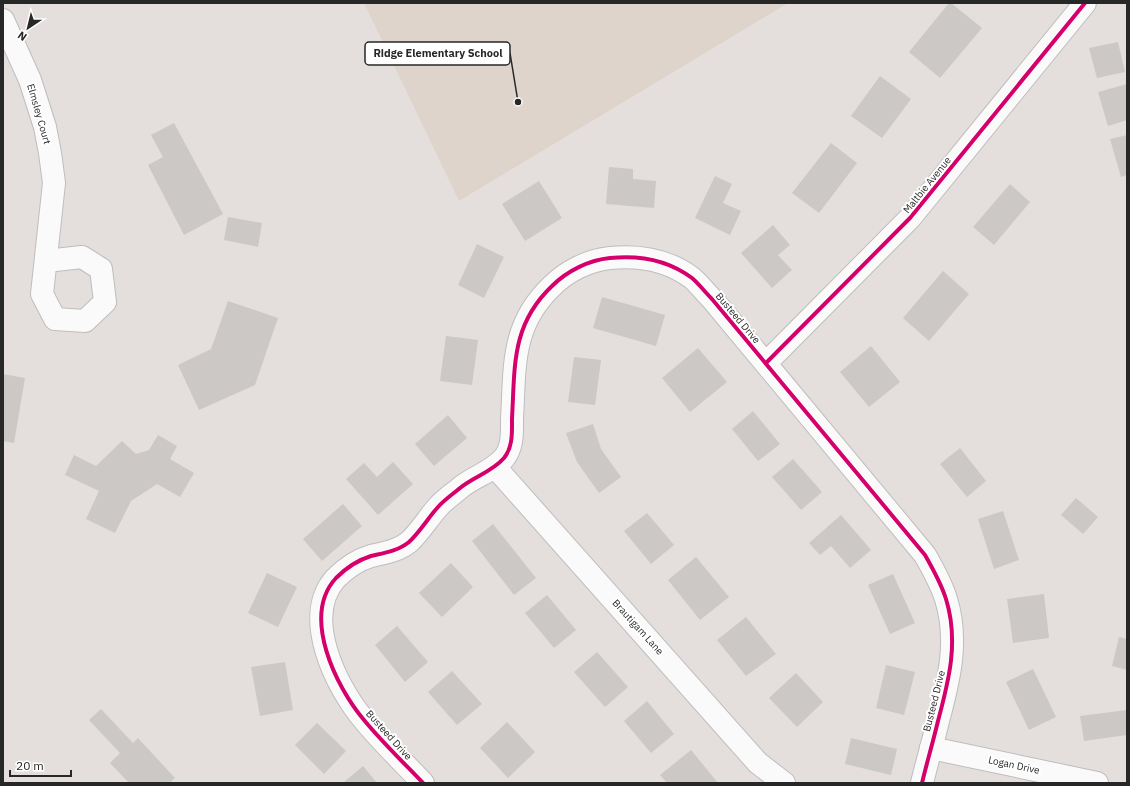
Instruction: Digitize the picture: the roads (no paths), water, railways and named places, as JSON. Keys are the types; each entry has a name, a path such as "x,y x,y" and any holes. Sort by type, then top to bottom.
{"street":[{"name":"Maltbie Avenue","path":"766,363 910,218 1085,3"},
{"name":"Elmsley Court","path":"3,20 30,80 45,127 50,152 54,183 46,261"},
{"name":"Busteed Drive","path":"423,783 363,719 344,690 332,667 322,632 321,613 325,596 335,579 352,564 369,557 392,552 408,542 421,529 438,507 462,486 495,466 505,456 511,444 516,360 519,337 527,316 540,297 558,279 579,266 603,258 628,256 652,260 674,268 692,279 712,298 925,555 937,576 946,599 952,629 952,656 947,686 922,783"},
{"name":"Brautigam Lane","path":"495,466 758,763 784,783"},
{"name":"Logan Drive","path":"931,748 1097,783"}],"place":[{"name":"Ridge Elementary School","path":"518,102"}]}
